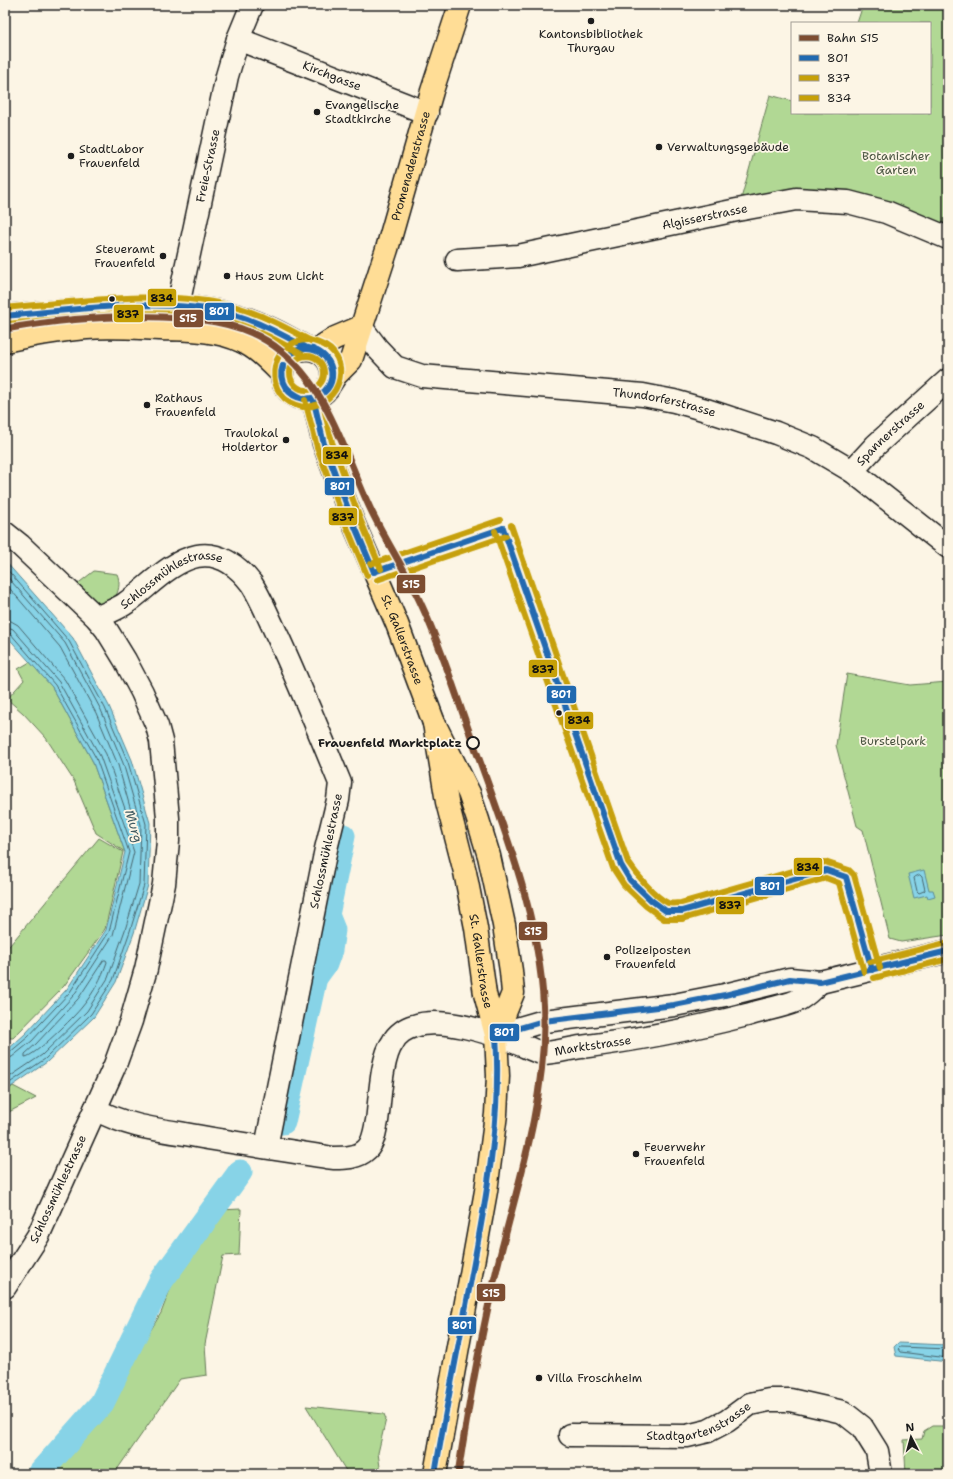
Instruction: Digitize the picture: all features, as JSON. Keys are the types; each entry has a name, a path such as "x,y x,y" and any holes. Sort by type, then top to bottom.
{"main road":[{"name":"Promenadenstrasse","path":"330,384 336,375 351,360 387,249 427,114 432,91 460,5"},
{"path":"5,316 92,308 179,306 212,309 244,318 276,331 312,349 324,354 329,361 332,370 330,384 320,395 305,399 296,397 290,393 282,381 281,374 283,364 288,357 296,350 312,349 361,327"},
{"path":"5,341 34,335 87,328 207,331 242,341 261,354 281,374"},
{"name":"St. Gallerstrasse","path":"313,398 324,444 353,522 397,624 434,723 469,793 489,856 504,925 513,992 496,1035"},
{"name":"St. Gallerstrasse","path":"434,723 448,802 465,872 476,928 485,994 496,1035 498,1076 496,1114 486,1191 435,1474"}],"street":[{"name":"Freie-Strasse","path":"173,329 227,76 238,39 252,5"},
{"name":"Kirchgasse","path":"238,39 427,114"},
{"name":"Algisserstrasse","path":"457,260 518,256 730,211 796,199 848,202 886,212 948,238"},
{"name":"Thundorferstrasse","path":"361,327 377,348 395,367 422,376 643,395 674,401 706,410 776,433 813,448 852,472 948,547"},
{"name":"Spannerstrasse","path":"852,472 876,444 948,380"},
{"name":"Schlossmühlestrasse","path":"5,533 20,545 97,618 125,660 142,692 157,726 161,741 166,791 168,841 164,884 146,969 132,1021 115,1065 38,1236 5,1287"},
{"name":"Schlossmühlestrasse","path":"97,618 125,604 164,573 183,561 196,556 221,558 237,568 251,584 294,672 340,783 338,800 326,849 266,1147"},
{"name":"Marktstrasse","path":"496,1035 544,1021 674,1005 725,995 790,979 820,982 948,952"},
{"name":"Marktstrasse","path":"496,1035 542,1053 606,1044 665,1034 721,1021 797,1000 820,982"},
{"path":"95,1109 112,1118 141,1127 213,1140 333,1158 346,1158 359,1155 368,1149 372,1141 386,1057 392,1042 398,1035 407,1028 416,1025 436,1023 463,1026 496,1035"},
{"name":"Stadtgartenstrasse","path":"570,1435 687,1436 708,1431 727,1421 750,1404 769,1400 790,1400 843,1412 862,1427 877,1451 881,1474"}],"green space":[{"name":"Botanischer Garten","path":"863,5 948,5 948,238 886,212 741,199 770,95 791,101 791,114 931,114 931,22 857,22"},
{"path":"94,571 117,574 119,579 116,595 109,602 104,604 95,602 86,596 76,585"},
{"path":"30,662 52,687 92,760 125,852 96,833 74,781 46,738 23,713 7,699 24,680 18,669"},
{"name":"Burstelpark","path":"847,674 910,685 948,682 948,935 901,942 890,939 863,830 857,826 836,745"},
{"path":"99,838 123,852 105,929 64,986 13,1038 5,1038 5,951"},
{"path":"13,1086 36,1098 5,1114 5,1093"},
{"path":"241,1209 239,1255 223,1256 205,1344 207,1375 180,1379 114,1474 51,1474 108,1401 161,1313 181,1261 220,1210"},
{"path":"306,1406 384,1414 386,1419 378,1453 381,1474 348,1474"},
{"path":"932,1426 948,1426 948,1474 906,1474 904,1440 922,1439 924,1431"}],"water":[{"name":"Murg","path":"5,561 73,638 109,706 132,760 150,823 148,885 134,933 116,982 94,1017 47,1062 5,1091 5,1052 25,1034 67,989 106,930 125,852 92,760 52,687 5,634"},
{"path":"924,870 929,890 933,890 935,896 928,898 927,895 914,898 908,874"},
{"path":"898,1343 948,1345 948,1362 896,1356 894,1347"}],"waterway":[{"path":"317,975 325,964 330,950 333,930 327,915 343,836"},
{"path":"283,1122 315,977 317,955"},
{"path":"39,1474 102,1403 161,1281 240,1172"}],"rail line":[{"name":"S15","path":"5,329 44,323 101,318 174,317 229,325 255,334 267,341 287,356 304,374 318,394 341,439 370,508 416,593 437,640 498,812 521,882 538,952 544,1024 543,1054 535,1112 487,1310 471,1392 458,1474"}],"transit line":[{"name":"834","path":"5,308 121,298 181,298 209,301 236,307 256,314 311,341"},
{"name":"801","path":"5,316 119,306 177,306 232,314 261,325 307,348"},
{"name":"837","path":"6,324 119,314 177,314 205,317 231,322 250,328 303,355"},
{"name":"837","path":"303,407 289,402 280,394 275,383 274,371 277,359 284,349 294,343 308,340 319,343 330,349 337,358 340,368 340,379 336,389 329,398 319,404 306,407"},
{"name":"801","path":"292,353 297,350 307,348 313,349 322,354 332,369 332,378 329,386 324,392 316,397 306,399"},
{"name":"801","path":"292,353 305,349 317,351 325,357 330,366 331,377 328,386 320,394 306,399"},
{"name":"834","path":"307,356 313,357 319,361 323,367 324,373 323,379 319,385 313,389 307,390 301,389 295,385 291,379 290,373 291,367 295,361 301,357 307,356"},
{"name":"801","path":"283,365 282,372 286,386 293,393 304,399"},
{"name":"801","path":"283,365 282,377 285,387 293,395 304,399"},
{"name":"834","path":"321,396 332,442 360,519 381,569"},
{"name":"801","path":"313,398 324,444 353,522 374,572"},
{"name":"837","path":"305,400 317,447 346,525 367,575"},
{"name":"834","path":"371,564 500,520"},
{"name":"834","path":"511,525 628,862 641,879 657,896 663,900 668,903 681,903 825,862 849,870 854,875 880,968"},
{"name":"801","path":"503,528 621,865 630,880 651,900 666,911 682,911 826,870 846,877 872,970"},
{"name":"801","path":"374,572 503,528"},
{"name":"837","path":"495,531 613,868 624,885 646,906 664,919 682,919 826,878 839,883 864,972"},
{"name":"837","path":"377,580 506,536"},
{"name":"834","path":"870,962 946,943"},
{"name":"801","path":"435,1474 480,1230 493,1146 497,1091 496,1035 544,1021 674,1005 725,995 790,979 820,982 948,951"},
{"name":"837","path":"874,978 948,959"}],"place":[{"name":"Kantonsbibliothek Thurgau","path":"591,21"},
{"name":"Evangelische Stadtkirche","path":"317,112"},
{"name":"Verwaltungsgebäude","path":"659,147"},
{"name":"StadtLabor Frauenfeld","path":"71,156"},
{"name":"Steueramt Frauenfeld","path":"163,256"},
{"name":"Haus zum Licht","path":"227,276"},
{"name":"Rathaus Frauenfeld","path":"147,405"},
{"name":"Traulokal Holdertor","path":"286,440"},
{"name":"Frauenfeld Marktplatz","path":"473,743"},
{"name":"Polizeiposten Frauenfeld","path":"607,957"},
{"name":"Feuerwehr Frauenfeld","path":"636,1154"},
{"name":"Villa Froschheim","path":"539,1378"}]}
